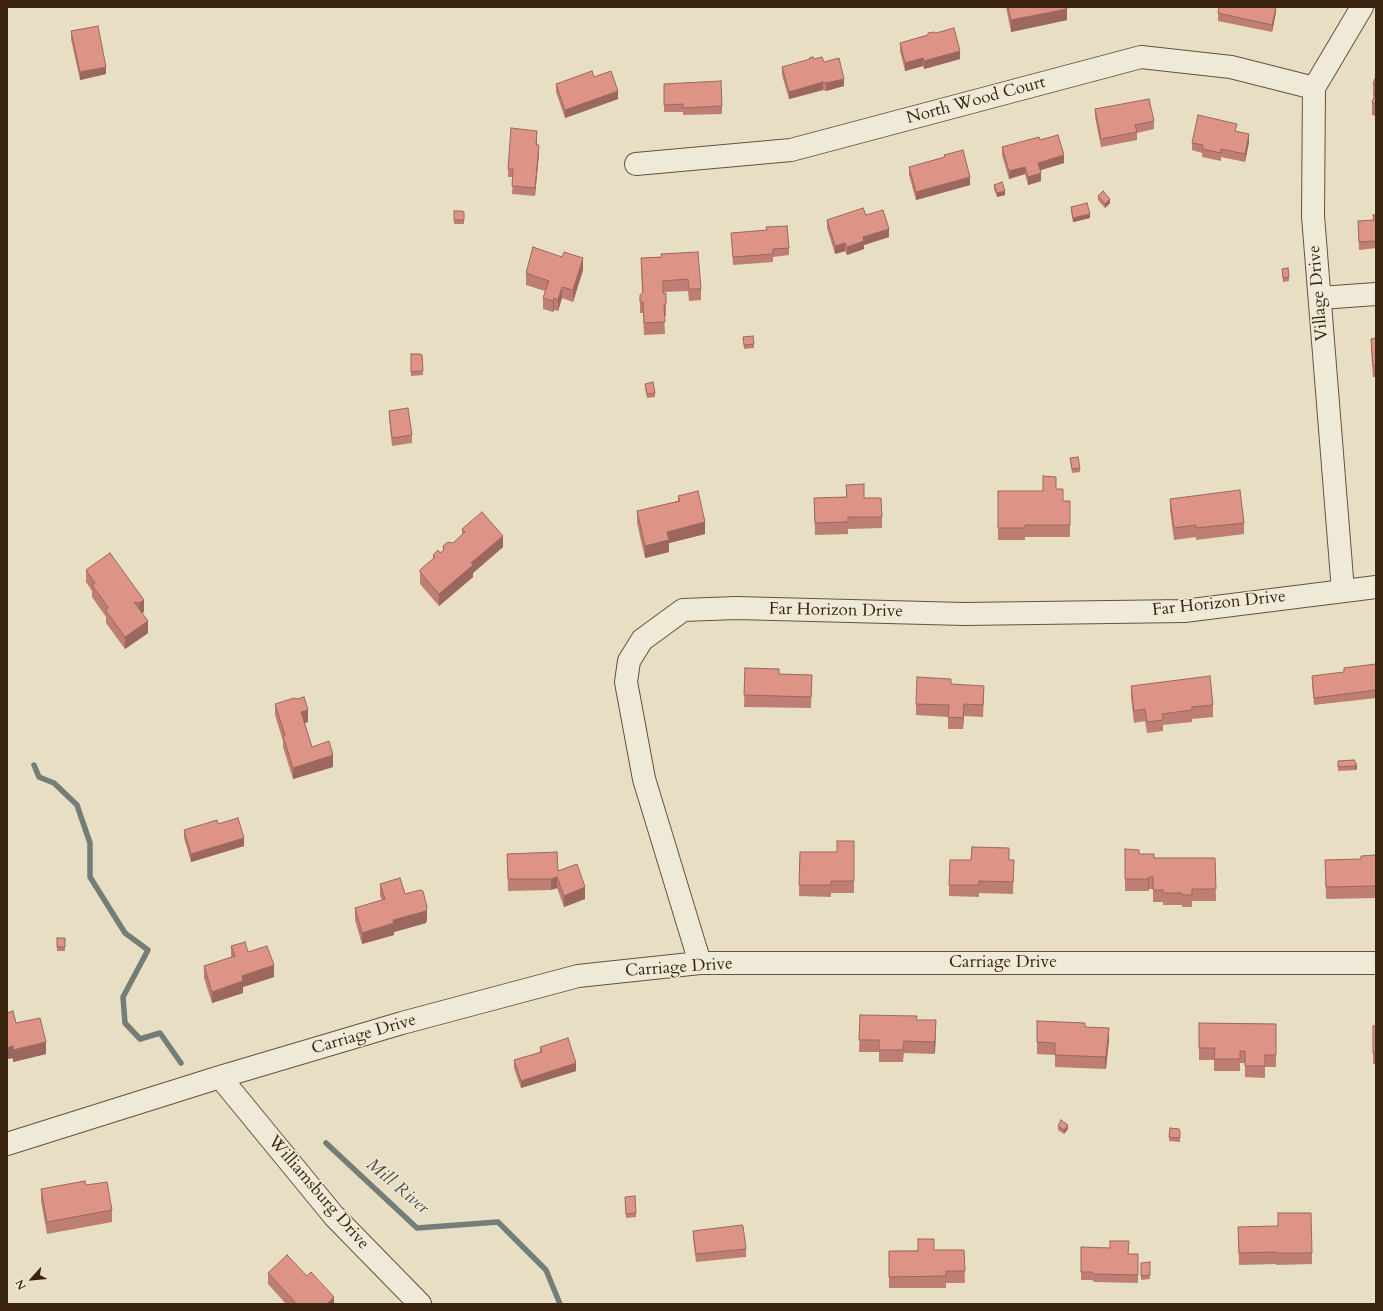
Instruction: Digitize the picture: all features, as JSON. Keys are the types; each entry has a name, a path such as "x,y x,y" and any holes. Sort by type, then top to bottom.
{"street":[{"path":"1314,88 1362,7"},
{"name":"North Wood Court","path":"636,164 791,150 1141,57 1231,67 1314,88"},
{"name":"Village Drive","path":"1314,88 1313,216 1343,591"},
{"path":"1320,298 1376,294"},
{"name":"Far Horizon Drive","path":"700,963 644,779 626,682 629,661 642,640 683,610 736,608 964,614 1184,611 1376,587"},
{"name":"Carriage Drive","path":"7,1144 220,1077 402,1023 578,976 700,963 1376,963"},
{"name":"Williamsburg Drive","path":"220,1077 334,1216 420,1304"}],"building":[{"path":"1008,7 1067,7 1067,9 1011,20"},
{"path":"1219,7 1276,7 1272,25 1218,13"},
{"path":"98,26 106,67 80,72 71,31"},
{"path":"954,28 960,51 924,61 923,58 905,63 900,43 928,35 928,33 936,33"},
{"path":"813,57 814,59 822,57 824,62 839,58 844,79 826,83 823,82 789,92 782,67"},
{"path":"592,71 594,77 611,71 618,91 565,110 556,84"},
{"path":"1376,76 1376,85 1373,84"},
{"path":"721,81 722,106 683,108 683,104 664,105 664,84"},
{"path":"1376,91 1376,104 1372,103"},
{"path":"1149,99 1154,121 1135,125 1137,132 1101,139 1095,109"},
{"path":"1198,115 1237,124 1235,131 1249,134 1245,154 1221,149 1221,153 1202,149 1203,145 1192,143"},
{"path":"511,128 537,131 536,145 539,145 535,188 512,186 513,169 508,169"},
{"path":"1058,135 1064,155 1038,163 1041,173 1028,177 1025,167 1009,171 1002,147 1039,137 1040,140"},
{"path":"963,150 970,177 916,192 909,167 945,157 944,155"},
{"path":"1002,182 1005,191 997,193 994,185"},
{"path":"1103,191 1110,199 1105,204 1098,196"},
{"path":"1087,203 1090,214 1073,218 1071,207"},
{"path":"863,208 866,215 883,210 889,229 863,237 864,241 847,247 845,243 835,246 827,220"},
{"path":"454,211 464,212 464,220 454,220"},
{"path":"1373,215 1376,215 1376,241 1359,242 1358,221 1374,220"},
{"path":"787,226 789,248 773,249 773,254 733,257 731,233 767,230 766,227"},
{"path":"533,247 562,257 564,252 583,258 573,290 562,287 558,300 554,298 553,301 543,298 549,281 526,273"},
{"path":"698,252 701,289 689,289 688,279 663,281 663,293 666,293 666,304 664,304 665,322 644,323 643,302 640,302 640,295 643,292 641,258 662,257 661,254"},
{"path":"1288,268 1289,277 1283,278 1282,269"},
{"path":"753,336 754,344 744,345 743,337"},
{"path":"1376,338 1376,365 1373,366 1371,339"},
{"path":"411,354 422,355 423,371 411,372"},
{"path":"653,382 655,393 647,394 645,384"},
{"path":"408,408 412,435 392,438 389,411"},
{"path":"1078,457 1080,468 1072,469 1070,458"},
{"path":"1043,476 1056,477 1056,489 1063,489 1063,501 1070,501 1070,525 1025,525 1025,528 998,528 998,491 1043,491"},
{"path":"864,484 864,498 881,498 882,517 848,517 848,522 815,523 814,498 847,497 846,485"},
{"path":"1240,490 1244,523 1196,528 1196,525 1174,528 1170,499"},
{"path":"698,491 705,522 667,532 669,540 645,546 637,511 680,501 678,496"},
{"path":"482,512 503,536 471,563 473,565 439,594 420,572 420,570 435,557 433,555 438,550 440,553 444,550 443,546 448,542 453,543 465,532 462,529"},
{"path":"110,553 144,600 139,603 134,602 148,621 125,637 106,611 108,607 92,585 95,583 86,570"},
{"path":"1376,664 1376,690 1314,698 1312,676 1344,672 1344,668"},
{"path":"745,668 779,669 779,674 812,675 811,697 744,695"},
{"path":"1210,676 1213,705 1192,707 1192,710 1162,714 1163,720 1147,722 1145,709 1134,711 1131,686"},
{"path":"917,677 951,679 951,684 984,686 983,705 964,704 963,718 948,717 949,705 916,704"},
{"path":"304,697 308,710 301,712 312,747 329,741 333,755 293,768 283,736 285,735 275,704 294,698 297,699"},
{"path":"1354,760 1357,765 1355,766 1338,767 1338,761"},
{"path":"238,818 244,838 191,854 184,830 217,820 218,824"},
{"path":"837,841 854,841 854,881 831,881 831,885 799,885 800,852 837,852"},
{"path":"972,847 1009,848 1009,860 1014,860 1013,882 979,881 979,885 949,885 950,860 971,860"},
{"path":"1125,849 1139,850 1139,854 1154,854 1154,858 1215,858 1216,889 1192,889 1192,895 1182,895 1182,893 1163,893 1163,890 1153,890 1153,877 1149,877 1148,879 1125,879"},
{"path":"557,852 558,871 577,864 585,887 564,896 557,877 551,879 508,879 507,854"},
{"path":"1376,855 1376,886 1326,887 1325,860 1361,859 1361,856"},
{"path":"400,878 405,894 420,890 423,891 427,907 426,911 393,920 394,923 362,933 355,908 385,899 380,884"},
{"path":"57,938 65,938 65,947 57,947"},
{"path":"245,942 248,952 267,946 274,965 242,976 243,981 212,992 204,966 235,956 231,946"},
{"path":"13,1011 16,1023 40,1018 46,1042 13,1050 13,1046 7,1048 7,1013"},
{"path":"860,1015 917,1016 916,1020 936,1020 935,1040 934,1042 904,1041 903,1050 879,1050 879,1040 859,1040"},
{"path":"1037,1021 1085,1023 1085,1027 1109,1028 1106,1056 1055,1055 1055,1043 1037,1042"},
{"path":"1199,1023 1276,1024 1276,1055 1265,1055 1265,1066 1245,1066 1245,1051 1240,1051 1240,1059 1214,1059 1215,1048 1199,1048"},
{"path":"1373,1026 1376,1026 1376,1052 1373,1053"},
{"path":"568,1038 576,1063 521,1081 514,1060 542,1052 540,1047"},
{"path":"1061,1120 1068,1125 1064,1130 1058,1126"},
{"path":"1170,1128 1179,1129 1180,1138 1169,1137"},
{"path":"85,1181 86,1185 107,1182 112,1210 47,1222 41,1189"},
{"path":"635,1196 636,1213 626,1214 625,1197"},
{"path":"1278,1213 1311,1213 1312,1253 1239,1253 1238,1227 1278,1226"},
{"path":"742,1225 746,1249 696,1254 693,1231"},
{"path":"918,1239 934,1239 934,1250 964,1250 965,1271 946,1271 946,1276 889,1277 889,1251 918,1251"},
{"path":"1110,1241 1129,1241 1128,1254 1138,1254 1138,1275 1094,1274 1092,1272 1081,1272 1081,1247 1110,1248"},
{"path":"287,1255 307,1276 311,1272 334,1297 327,1304 293,1304 295,1302 268,1273"},
{"path":"1150,1262 1150,1275 1141,1276 1141,1263"}],"waterway":[{"name":"Mill River","path":"34,765 39,777 54,783 77,805 90,843 90,877 125,933 148,950 123,997 125,1023 140,1039 160,1033 181,1063"},
{"name":"Mill River","path":"326,1143 417,1228 498,1222 546,1270 560,1304"}]}
